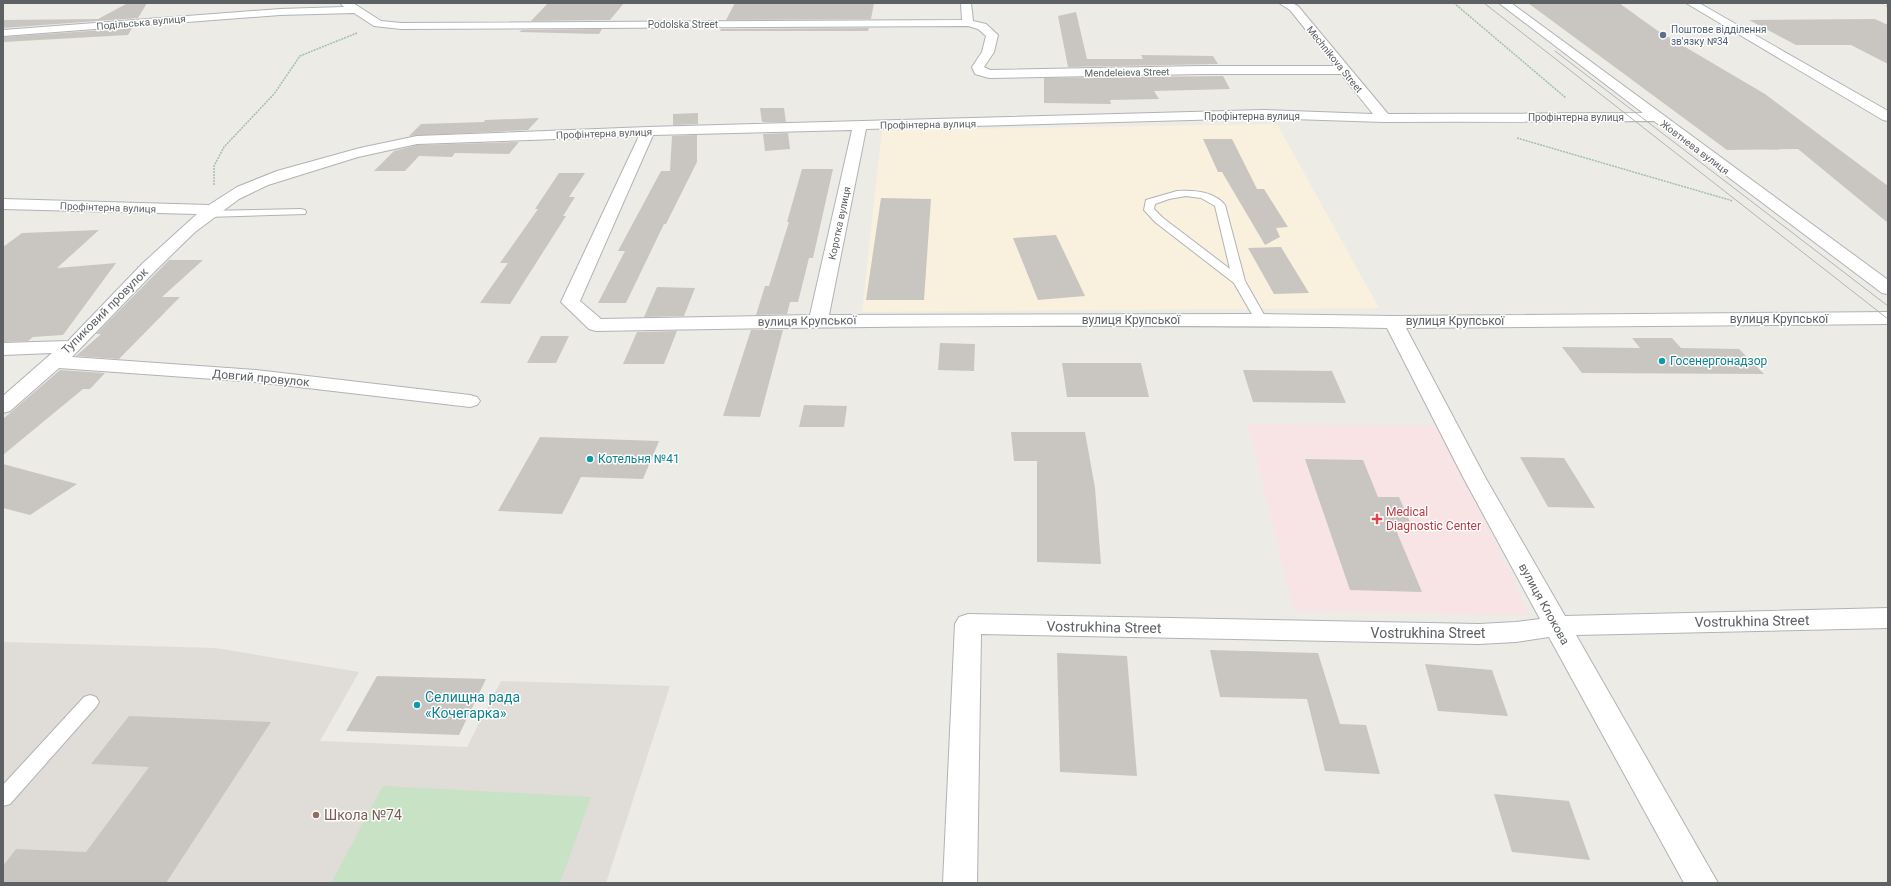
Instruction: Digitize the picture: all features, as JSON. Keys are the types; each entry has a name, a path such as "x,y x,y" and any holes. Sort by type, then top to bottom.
{"street":[{"path":"280,12 303,3"},
{"path":"345,3 378,24"},
{"path":"966,3 968,23"},
{"name":"Mechnikova Street","path":"1284,3 1294,8 1384,118"},
{"name":"Жовтнева вулиця","path":"1504,3 1655,117 1888,289"},
{"path":"1692,3 1888,117"},
{"path":"280,12 355,10"},
{"name":"Подільська вулиця","path":"3,33 280,12"},
{"name":"Podolska Street","path":"378,24 424,26 968,23"},
{"name":"Mendeleieva Street","path":"968,23 982,26 992,35 990,48 983,61 978,66 979,71 989,74 1209,70 1344,70"},
{"name":"Профінтерна вулиця","path":"3,204 210,212 252,185 274,177 370,148 417,140 648,131 1264,114 1384,118 1655,117"},
{"name":"Коротка вулиця","path":"818,321 860,125"},
{"name":"вулиця Крупської","path":"648,131 570,302 596,325 818,321 1261,320 1394,322 1888,318"},
{"name":"Тупиковий провулок","path":"3,407 72,347 157,259 210,212"},
{"name":"вулиця Клокова","path":"1394,322 1474,477 1701,883"},
{"path":"3,349 72,347"},
{"name":"Довгий провулок","path":"53,362 256,376 470,401"},
{"name":"Vostrukhina Street","path":"960,883 968,624 1443,634 1516,632 1556,626 1888,618"}],"lane":[{"path":"1239,281 1159,220 1149,210 1150,202 1164,196 1182,193 1200,194 1214,199 1220,205 1239,281 1261,320"},
{"path":"210,212 301,212"},
{"path":"3,798 90,702"}],"path":[{"path":"1454,3 1587,117"},
{"path":"210,212 215,163 225,146 274,95 284,81 293,63 300,56 378,24"},
{"path":"1511,136 1734,201"}],"shaded area":[{"path":"1277,124 1379,308 862,312 882,130"},
{"name":"Medical Diagnostic Center","path":"1248,424 1439,426 1530,615 1294,611"},
{"name":"Школа №74","path":"3,642 216,648 359,672 320,741 467,747 501,681 670,686 606,883 3,883"}],"green space":[{"path":"383,786 591,797 560,883 331,883"}],"building":[{"path":"128,3 147,3 138,18 3,28 3,20 98,19"},
{"path":"548,3 624,3 610,20 531,21"},
{"path":"735,3 874,3 871,19 726,20"},
{"path":"1528,3 1619,3 1658,31 1765,94 1888,186 1888,223 1798,149 1727,150"},
{"path":"1076,12 1087,59 1143,59 1141,55 1213,56 1218,64 1068,67 1058,16"},
{"path":"1875,19 1888,25 1888,64 1851,45 1796,45 1749,20"},
{"path":"132,28 128,35 3,42 3,37"},
{"path":"869,28 868,31 720,31 721,29"},
{"path":"602,29 599,34 519,32 522,30"},
{"path":"1223,76 1230,89 1154,91 1159,99 1110,100 1111,104 1044,103 1044,78"},
{"path":"760,108 784,108 786,122 762,122"},
{"path":"698,113 698,124 673,125 673,114"},
{"path":"539,118 528,130 409,136 421,124 484,122 485,120"},
{"path":"788,133 790,149 765,151 763,134"},
{"path":"697,135 697,162 666,224 664,224 626,303 598,303 625,251 618,251 661,171 670,171 672,136"},
{"path":"1203,139 1232,139 1257,189 1264,189 1288,227 1276,228 1280,237 1265,245 1222,172 1218,172"},
{"path":"519,142 509,154 455,153 452,157 419,156 405,171 374,171 394,151 417,145"},
{"path":"802,169 833,169 813,258 809,258 798,302 790,302 787,314 756,315 765,286 769,286 789,222 787,222"},
{"path":"559,173 585,173 569,197 575,197 563,216 566,216 510,304 480,303 508,263 500,263 538,209 535,209"},
{"path":"881,198 931,199 924,300 866,300"},
{"path":"99,230 57,268 116,263 63,335 33,337 28,341 3,342 3,247 22,233"},
{"path":"1056,235 1085,296 1038,300 1013,238"},
{"path":"1281,247 1309,293 1274,294 1248,248"},
{"path":"169,260 203,260 162,297 180,297 119,359 76,356 101,334 96,334"},
{"path":"657,287 695,288 684,316 644,317"},
{"path":"751,330 783,330 760,417 723,416"},
{"path":"677,331 664,364 623,364 637,332"},
{"path":"541,336 569,336 556,363 527,363"},
{"name":"Госенергонадзор","path":"1632,338 1672,338 1681,348 1739,349 1764,374 1582,373 1562,347 1640,348"},
{"path":"940,343 975,344 974,371 938,370"},
{"path":"1062,363 1141,363 1149,397 1067,397"},
{"path":"60,370 105,373 90,389 83,389 3,455 3,419"},
{"path":"1243,370 1332,371 1346,403 1253,402"},
{"path":"804,405 847,406 844,427 799,427"},
{"path":"1011,432 1085,432 1095,488 1101,564 1037,562 1037,461 1014,461"},
{"name":"Котельня №41","path":"540,437 659,441 643,479 581,477 562,514 498,511"},
{"path":"1520,457 1564,458 1595,508 1548,507"},
{"path":"1305,459 1363,460 1378,497 1399,497 1414,531 1396,530 1422,592 1350,590"},
{"path":"3,464 77,484 30,515 3,508"},
{"path":"1210,650 1318,653 1340,724 1366,725 1380,774 1325,771 1307,699 1220,697"},
{"path":"1057,653 1127,656 1137,776 1060,772"},
{"path":"1425,664 1492,670 1508,716 1438,711"},
{"name":"Селищна рада «Кочегарка»","path":"377,676 486,679 459,735 346,731"},
{"path":"129,716 271,722 166,883 3,883 3,866 16,849 86,852 149,767 91,764"},
{"path":"1494,794 1569,801 1590,860 1512,852"}],"tram line":[{"path":"1484,3 1888,319"},
{"path":"1555,51 1888,306"}],"railway":[{"path":"1882,3 1888,6"}],"place":[{"name":"Поштове відділення зв'язку №34","path":"1663,35"},
{"name":"Госенергонадзор","path":"1662,361"},
{"name":"Котельня №41","path":"590,459"},
{"name":"Medical Diagnostic Center","path":"1377,519"},
{"name":"Селищна рада «Кочегарка»","path":"417,705"},
{"name":"Школа №74","path":"316,815"}]}
